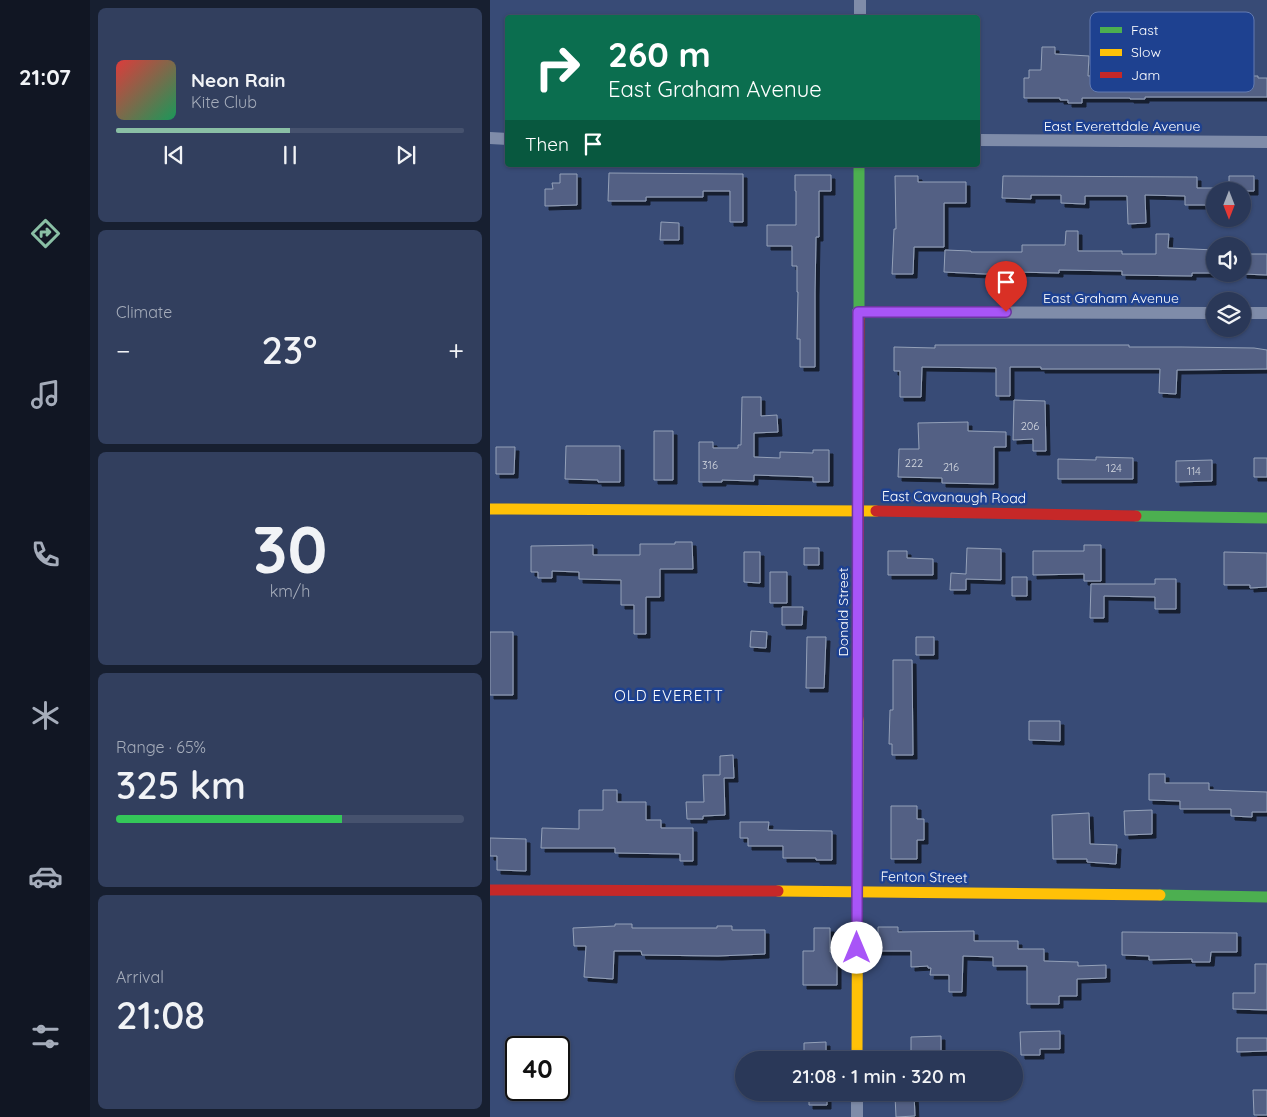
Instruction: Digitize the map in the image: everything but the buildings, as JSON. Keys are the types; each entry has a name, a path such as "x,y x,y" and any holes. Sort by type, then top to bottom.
{"street":[{"path":"860,0 860,15"},
{"path":"490,138 505,138"},
{"name":"East Everettdale Avenue","path":"980,140 1267,142"},
{"name":"Donald Street","path":"857,1051 859,167"},
{"name":"East Graham Avenue","path":"858,312 1206,313"},
{"path":"1251,313 1267,313"},
{"name":"East Cavanaugh Road","path":"490,509 858,511 1267,518"},
{"name":"Fenton Street","path":"490,890 857,891 1267,898"},
{"path":"857,1101 857,1117"}],"traffic: fast":[{"path":"859,167 859,318"},
{"path":"1136,516 1267,518"},
{"path":"1160,895 1267,897"}],"traffic: slow":[{"path":"490,509 876,511"},
{"path":"857,1051 858,719"},
{"path":"778,891 1160,895"}],"traffic: jam":[{"path":"858,719 859,318"},
{"path":"876,511 1136,516"},
{"path":"490,890 778,891"}],"district":[{"name":"OLD EVERETT","path":"669,695"}],"route":[{"path":"857,948 858,312 1006,312"}]}
